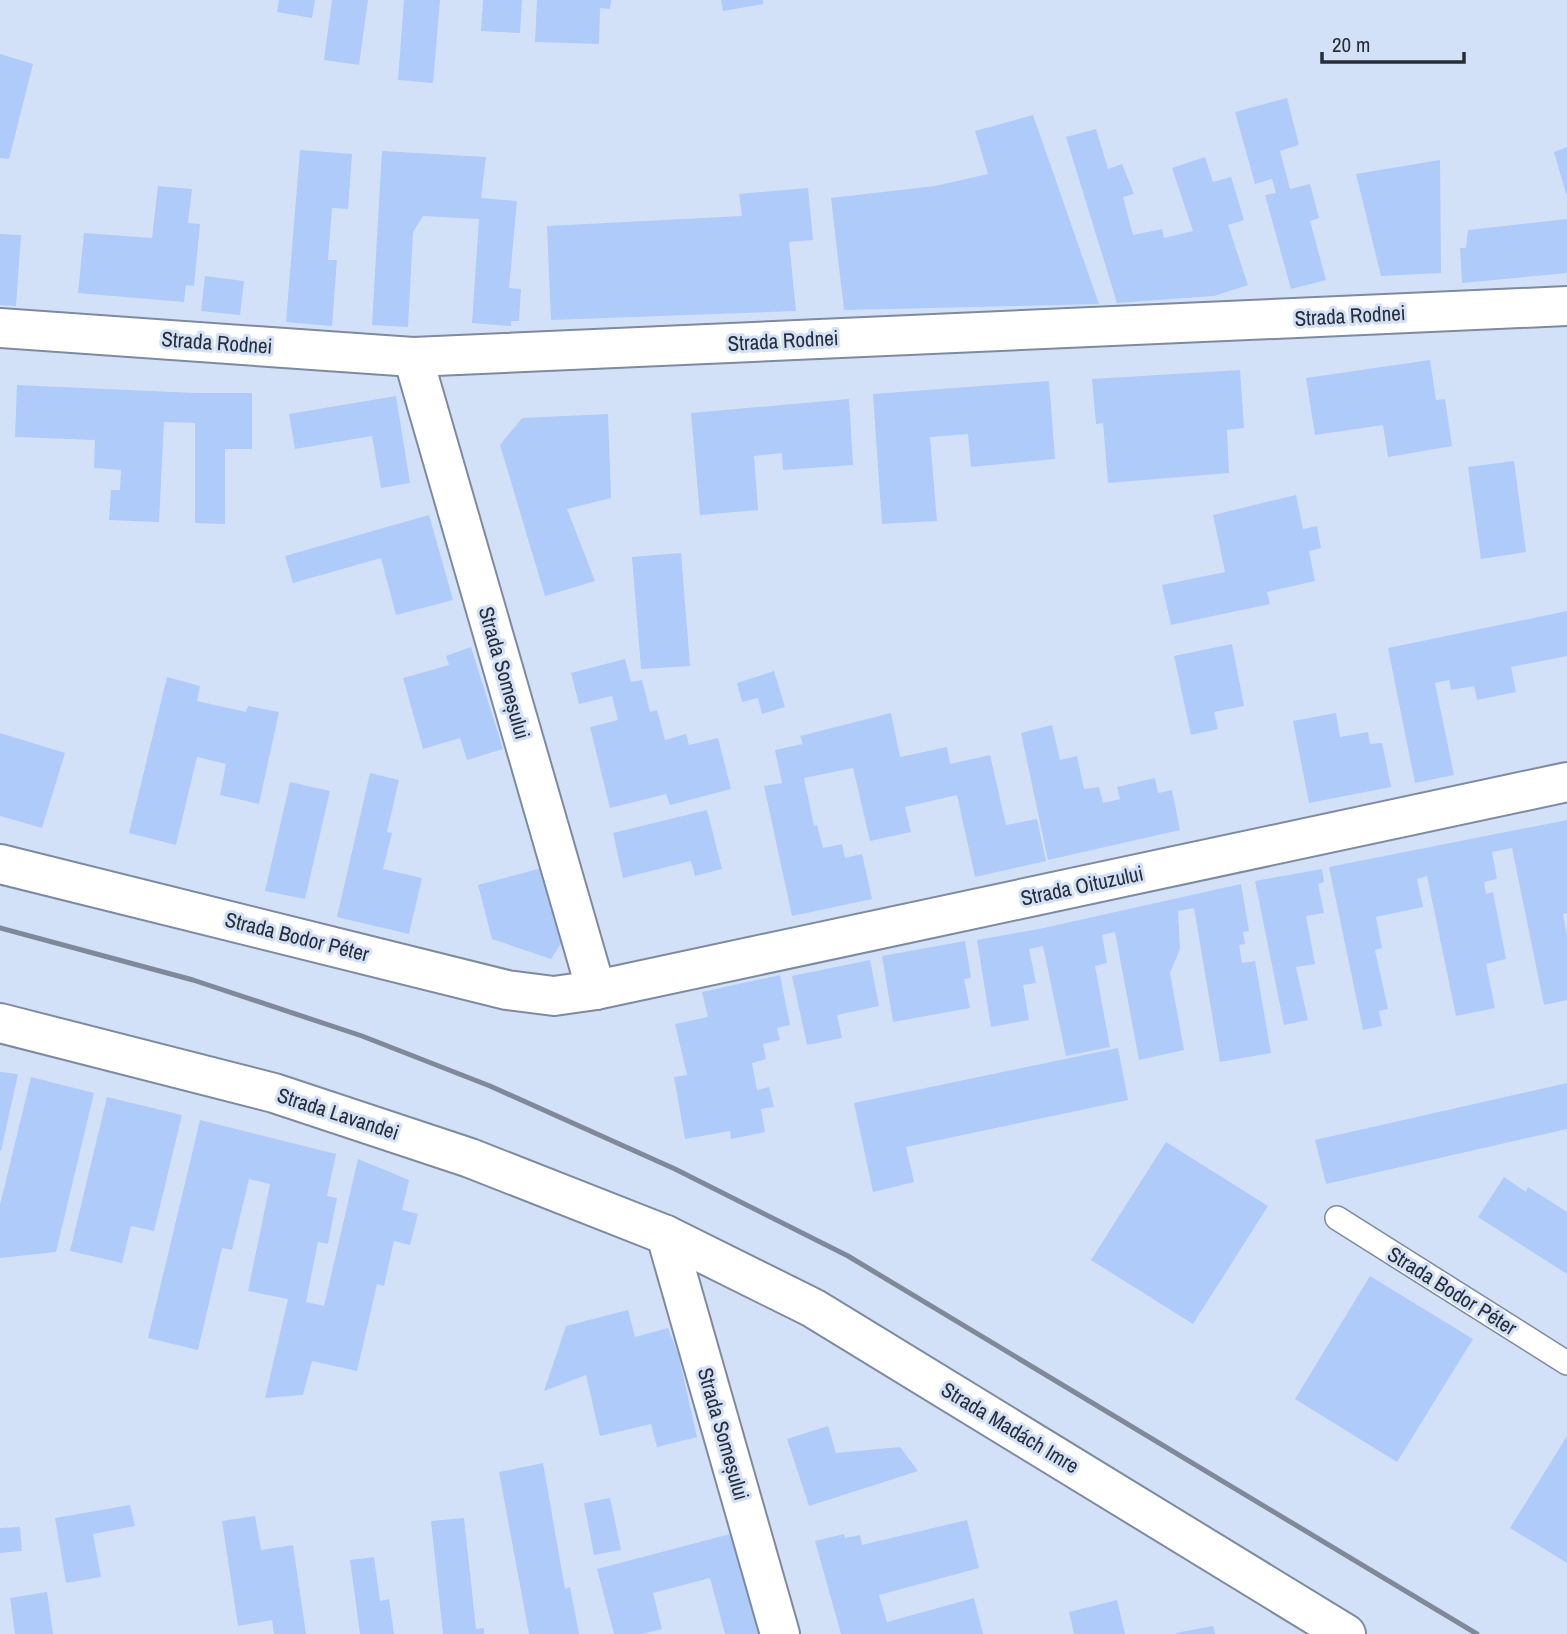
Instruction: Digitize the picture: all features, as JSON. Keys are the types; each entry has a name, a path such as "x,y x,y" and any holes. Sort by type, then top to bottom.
{"street":[{"name":"Strada Rodnei","path":"0,328 413,357 1567,306"},
{"name":"Strada Someșului","path":"413,357 596,990"},
{"name":"Strada Oituzului","path":"596,990 1567,782"},
{"name":"Strada Bodor Péter","path":"0,864 507,990 554,996 596,990"},
{"name":"Strada Lavandei","path":"0,1023 274,1093 470,1158 666,1235"},
{"name":"Strada Someșului","path":"666,1235 780,1634"},
{"name":"Strada Madách Imre","path":"666,1235 813,1308 1346,1634"}],"lane":[{"name":"Strada Bodor Péter","path":"1337,1218 1567,1363"}],"building":[{"path":"279,0 315,0 312,18 277,12"},
{"path":"332,0 368,0 359,65 324,60"},
{"path":"404,0 440,0 433,83 398,80"},
{"path":"483,0 522,0 520,33 481,31"},
{"path":"537,0 611,0 610,9 600,8 599,44 535,42"},
{"path":"721,0 763,0 763,4 723,11"},
{"path":"0,54 33,64 9,159 0,158"},
{"path":"1287,98 1299,145 1280,151 1290,189 1310,184 1319,218 1310,221 1326,280 1291,289 1265,195 1276,193 1272,179 1255,184 1235,112"},
{"path":"1033,115 1099,304 844,310 831,198 935,186 988,174 975,131"},
{"path":"1096,129 1108,169 1122,164 1134,194 1123,197 1133,235 1162,229 1164,238 1193,231 1172,168 1205,157 1213,182 1231,177 1244,220 1228,225 1248,285 1214,296 1117,303 1066,137"},
{"path":"1567,147 1567,194 1566,194 1554,152"},
{"path":"300,150 352,154 348,209 332,208 328,260 337,260 332,326 286,322"},
{"path":"382,151 486,157 481,198 517,201 509,288 521,289 519,321 511,321 511,326 472,323 479,219 423,216 413,232 408,327 372,325"},
{"path":"1440,160 1441,273 1381,276 1356,174"},
{"path":"158,186 192,189 188,223 200,224 194,286 186,285 184,302 78,293 84,233 152,238"},
{"path":"808,188 813,240 789,242 796,311 551,320 547,226 742,216 739,194"},
{"path":"1567,219 1567,273 1462,283 1460,248 1466,248 1468,230"},
{"path":"0,234 21,235 16,306 0,305"},
{"path":"205,276 244,281 240,315 201,311"},
{"path":"1430,360 1436,400 1445,399 1452,446 1388,457 1383,425 1315,435 1306,378"},
{"path":"1240,370 1244,428 1227,430 1229,473 1108,483 1103,423 1096,424 1092,379"},
{"path":"1049,381 1055,459 971,467 968,434 930,437 937,521 882,524 873,394"},
{"path":"17,385 252,393 252,449 225,449 225,524 195,523 195,423 164,422 159,522 109,520 111,490 120,490 121,470 94,468 95,440 15,437"},
{"path":"396,396 410,483 381,488 372,436 295,449 289,414"},
{"path":"849,399 853,465 783,470 782,453 754,456 758,510 700,515 691,413"},
{"path":"608,414 611,498 567,509 595,581 545,596 500,445 522,418"},
{"path":"1514,461 1526,552 1481,559 1468,467"},
{"path":"1296,495 1303,529 1317,526 1321,548 1309,551 1315,581 1267,592 1270,604 1171,625 1162,585 1225,572 1213,515"},
{"path":"429,515 453,600 396,615 381,558 293,583 285,556"},
{"path":"681,553 690,666 641,669 632,557"},
{"path":"1567,611 1567,656 1511,667 1516,692 1477,700 1474,686 1451,690 1449,680 1435,683 1454,775 1415,783 1388,648"},
{"path":"1232,644 1244,706 1214,712 1218,729 1191,735 1174,656"},
{"path":"471,647 503,749 467,760 460,738 423,749 403,678 449,665 446,656"},
{"path":"625,659 631,682 642,680 650,712 657,710 665,740 686,734 689,745 718,738 731,789 670,805 666,794 610,808 590,727 618,720 612,696 579,704 571,673"},
{"path":"774,671 785,707 762,714 758,698 742,702 737,683"},
{"path":"167,677 200,686 197,701 246,712 248,706 279,712 259,804 220,795 226,764 197,757 176,845 129,833"},
{"path":"891,713 900,757 947,747 950,764 990,755 1006,825 1037,819 1046,861 975,877 957,795 905,807 911,832 870,841 853,768 804,778 814,826 817,825 823,848 842,844 845,858 862,854 872,899 792,916 764,786 782,783 775,750 803,744 800,736"},
{"path":"1336,713 1340,737 1368,732 1370,744 1382,743 1391,787 1309,803 1293,721"},
{"path":"1052,725 1060,760 1077,756 1084,789 1099,787 1103,803 1120,799 1117,787 1155,778 1158,793 1172,790 1180,830 1048,860 1021,733"},
{"path":"0,733 65,753 42,828 0,816"},
{"path":"370,773 399,780 387,832 392,833 383,869 422,878 409,934 337,917"},
{"path":"290,782 330,791 305,899 265,891"},
{"path":"707,810 722,869 695,876 691,861 623,878 613,833"},
{"path":"1567,820 1567,913 1563,914 1567,935 1567,1000 1544,1005 1512,848 1492,852 1497,879 1484,882 1486,894 1493,892 1506,959 1486,964 1495,1008 1456,1016 1427,876 1417,879 1423,907 1376,917 1382,948 1375,950 1388,1009 1379,1011 1382,1026 1363,1030 1329,867"},
{"path":"546,867 564,939 551,959 492,939 478,885"},
{"path":"1322,869 1324,882 1318,884 1324,913 1306,916 1315,964 1296,967 1308,1020 1284,1025 1255,881"},
{"path":"1241,884 1249,931 1243,932 1245,944 1239,945 1242,963 1255,961 1271,1053 1220,1062 1194,908 1178,911 1180,949 1170,973 1184,1050 1139,1060 1115,932 1102,935 1107,963 1095,966 1110,1047 1066,1056 1043,946 1029,949 1036,983 1023,985 1029,1020 991,1027 977,940 1039,929"},
{"path":"965,941 971,978 964,979 970,1008 893,1022 882,956"},
{"path":"870,960 879,1006 837,1015 842,1038 807,1045 792,976"},
{"path":"780,975 790,1025 777,1028 780,1040 763,1044 766,1059 752,1063 757,1090 769,1087 774,1107 761,1109 765,1132 731,1139 730,1131 685,1139 674,1077 687,1075 675,1024 708,1017 702,992"},
{"path":"1118,1048 1128,1100 906,1147 914,1182 873,1192 854,1103"},
{"path":"0,1072 18,1074 1,1151 0,1151"},
{"path":"31,1077 94,1093 56,1252 0,1258 0,1205"},
{"path":"1567,1083 1567,1129 1326,1184 1315,1140"},
{"path":"107,1097 182,1115 154,1231 131,1226 122,1263 70,1251"},
{"path":"200,1120 336,1154 327,1196 337,1198 328,1244 318,1242 306,1302 324,1306 358,1159 409,1180 402,1210 418,1214 410,1245 394,1241 384,1286 377,1284 357,1371 312,1361 303,1395 265,1398 288,1299 248,1291 270,1184 249,1179 232,1250 222,1248 198,1350 148,1338"},
{"path":"1166,1142 1268,1206 1193,1324 1091,1260"},
{"path":"1504,1177 1526,1192 1528,1187 1567,1212 1567,1274 1478,1217"},
{"path":"1370,1276 1473,1339 1397,1462 1295,1399"},
{"path":"628,1310 635,1337 668,1328 678,1353 697,1437 657,1447 651,1424 600,1436 586,1375 544,1391 566,1326"},
{"path":"828,1426 836,1453 900,1447 918,1471 809,1506 787,1439"},
{"path":"1567,1436 1567,1563 1510,1528"},
{"path":"543,1463 565,1589 570,1587 579,1634 529,1634 499,1472"},
{"path":"610,1498 621,1550 594,1555 584,1503"},
{"path":"130,1505 135,1526 93,1534 101,1577 66,1583 55,1518"},
{"path":"255,1516 261,1550 293,1545 306,1634 274,1634 272,1620 238,1626 222,1521"},
{"path":"464,1518 476,1629 484,1628 484,1634 443,1634 431,1521"},
{"path":"967,1520 979,1568 879,1595 887,1622 974,1598 983,1634 841,1634 815,1541 844,1534 845,1538 860,1535 862,1545"},
{"path":"20,1527 22,1551 0,1553 0,1528"},
{"path":"734,1533 759,1634 725,1634 710,1578 653,1593 662,1629 642,1634 614,1634 597,1569"},
{"path":"374,1557 380,1601 389,1599 394,1634 360,1634 350,1560"},
{"path":"47,1592 53,1634 15,1634 10,1598"},
{"path":"1117,1600 1125,1634 1074,1634 1069,1612"},
{"path":"1213,1626 1215,1634 1176,1634 1176,1633"}],"railway":[{"path":"0,928 193,980 362,1036 490,1086 675,1169 848,1256 1477,1634"}]}
